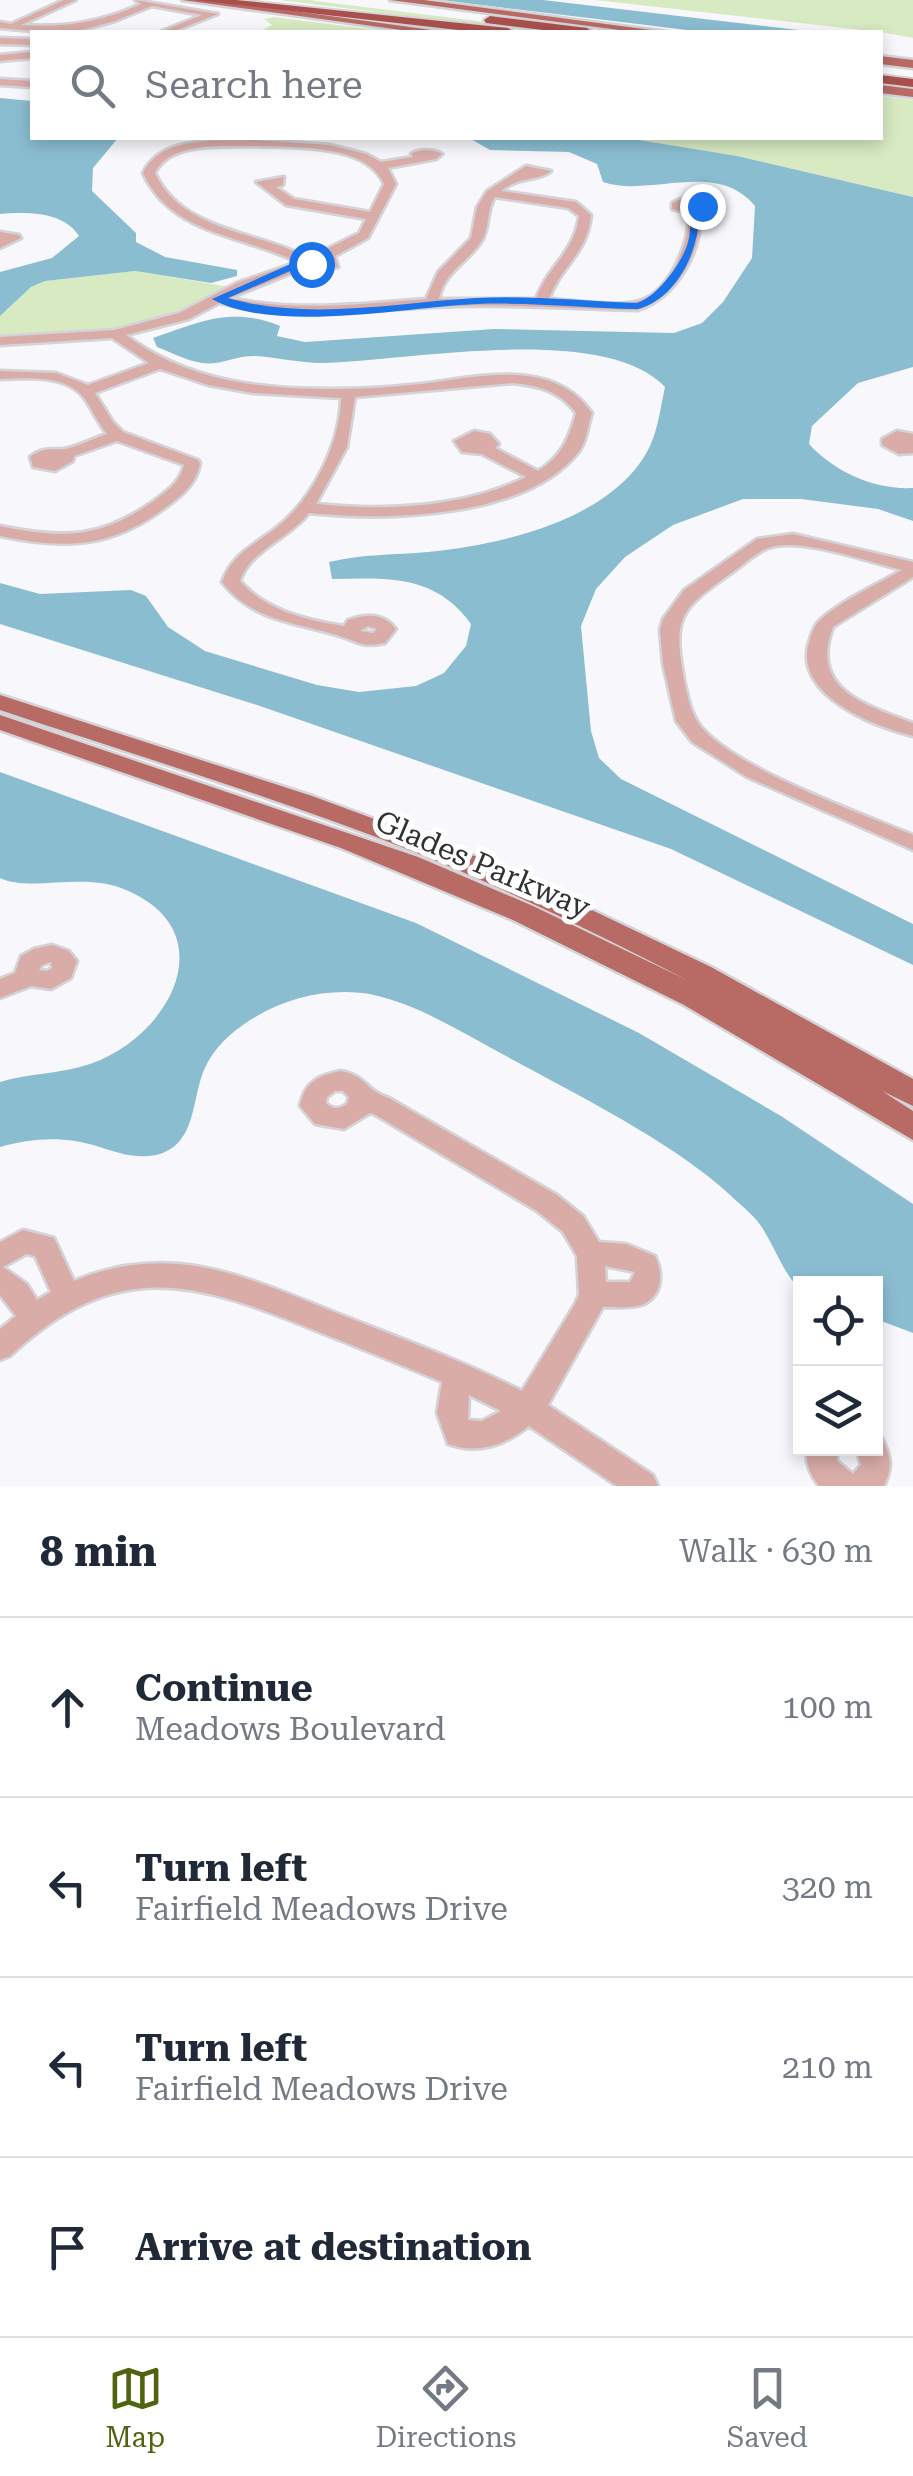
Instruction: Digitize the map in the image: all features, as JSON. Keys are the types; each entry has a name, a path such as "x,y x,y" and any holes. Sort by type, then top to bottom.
{"highway":[{"path":"200,0 535,30"},
{"path":"259,0 508,29"},
{"path":"328,0 508,29"},
{"path":"380,2 508,29"},
{"path":"883,69 913,73"},
{"path":"883,79 913,83"}],"main road":[{"path":"188,0 424,30"},
{"path":"396,0 644,30"},
{"path":"883,60 913,64"},
{"path":"883,89 913,94"},
{"name":"Glades Parkway","path":"0,702 480,868 697,971 913,1094"},
{"name":"Glades Parkway","path":"0,722 370,850 464,887 699,999 913,1128"}],"street":[{"path":"4,26 72,0"},
{"path":"127,0 213,14 169,30"},
{"path":"4,26 97,27 151,3"},
{"path":"0,42 30,44"},
{"path":"0,58 30,55"},
{"path":"0,82 30,84"},
{"path":"383,165 390,184 374,216 364,235 328,254 334,261 330,266 304,261 225,232 199,234 206,225 164,199 155,188 151,167 166,153 188,147 320,147 352,152 383,165 421,158"},
{"path":"432,303 432,288 439,276 476,240 480,212 492,194 525,173"},
{"path":"269,184 278,196 290,202 374,216"},
{"path":"492,194 572,204 585,216 580,249 548,282 541,302"},
{"path":"218,299 251,308 296,312 432,303 625,306 650,302 685,262 694,239 694,210"},
{"path":"0,236 16,238 0,244"},
{"path":"0,341 114,334 184,316 304,261"},
{"path":"114,334 158,365 222,383 348,394 490,380 535,382 563,389 577,400 584,413 584,424 562,460 538,477 496,496 424,511 353,514 304,508"},
{"path":"86,391 158,365"},
{"path":"0,374 53,379 86,391 103,420 118,435 192,463 192,475 144,518 109,536 73,542 0,531"},
{"path":"348,394 350,409 336,455 304,508 288,527 249,554 234,570 231,582 254,606 350,632"},
{"path":"911,441 913,419"},
{"path":"65,454 118,435"},
{"path":"485,449 538,477"},
{"path":"913,568 794,538 762,544 690,594 669,630 686,720 698,736 719,754 913,844"},
{"path":"913,568 825,624 815,654 826,683 846,702 913,730"},
{"path":"0,989 30,978"},
{"path":"362,1102 380,1105 547,1204 573,1224 591,1254 593,1295 588,1309 526,1409 496,1434 473,1438 458,1434 452,1424 458,1378"},
{"path":"0,1256 24,1242 44,1246 66,1296"},
{"path":"591,1254 626,1254 640,1259 648,1270 647,1283 638,1294 593,1295"},
{"path":"0,1346 32,1318 93,1284 154,1275 204,1279 254,1293 526,1409 642,1486"},
{"path":"0,1278 17,1294 32,1318"},
{"path":"822,1456 827,1474 846,1486"},
{"path":"860,1486 874,1476 877,1468 873,1456"}],"green space":[{"path":"279,0 308,0 550,30 520,30"},
{"path":"595,0 913,0 913,38 883,30"},
{"path":"264,19 376,30 262,30 272,25"},
{"path":"883,96 913,100 913,197 737,156 639,140 883,140"},
{"path":"135,271 230,287 172,312 118,327 63,335 0,337 0,316 31,287 45,281"}],"water":[{"path":"440,0 543,0 798,30 688,30"},
{"path":"0,98 30,101 30,140 116,140 93,168 92,191 136,233 136,242 165,257 237,270 237,276 211,283 135,271 45,281 31,287 0,316 0,272 52,258 79,236 54,218 33,213 0,214"},
{"path":"472,140 639,140 737,156 913,197 913,367 858,383 812,426 809,444 856,477 884,486 913,488 913,521 878,509 801,499 743,499 673,525 625,557 596,589 581,626 591,731 599,758 621,779 913,924 913,965 671,849 260,706 0,624 0,583 40,594 131,590 146,596 168,627 205,651 317,685 359,692 416,686 444,673 466,646 471,624 457,608 442,596 409,582 332,579 329,562 489,543 554,524 584,510 633,471 650,446 665,387 636,367 597,356 552,350 322,363 253,356 201,363 157,347 153,338 200,322 230,317 280,326 277,336 305,342 494,329 674,333 702,323 723,302 752,258 755,206 739,192 702,182 622,186 603,182 597,164 569,152 490,150"},
{"path":"0,772 416,923 639,1033 781,1116 913,1204 913,1333 883,1322 883,1276 793,1276 793,1281 754,1217 680,1156 440,1020 374,995 344,992 299,998 270,1009 236,1030 208,1062 192,1116 180,1140 156,1155 135,1156 56,1139 0,1147 0,1082 79,1067 119,1050 164,1007 176,980 179,954 172,928 153,906 121,888 89,882 26,883 0,878"}],"route":[{"path":"311,264 304,261 218,299 251,308 324,313 480,301 638,306 650,302 685,262 694,239 694,210 702,206"}]}
